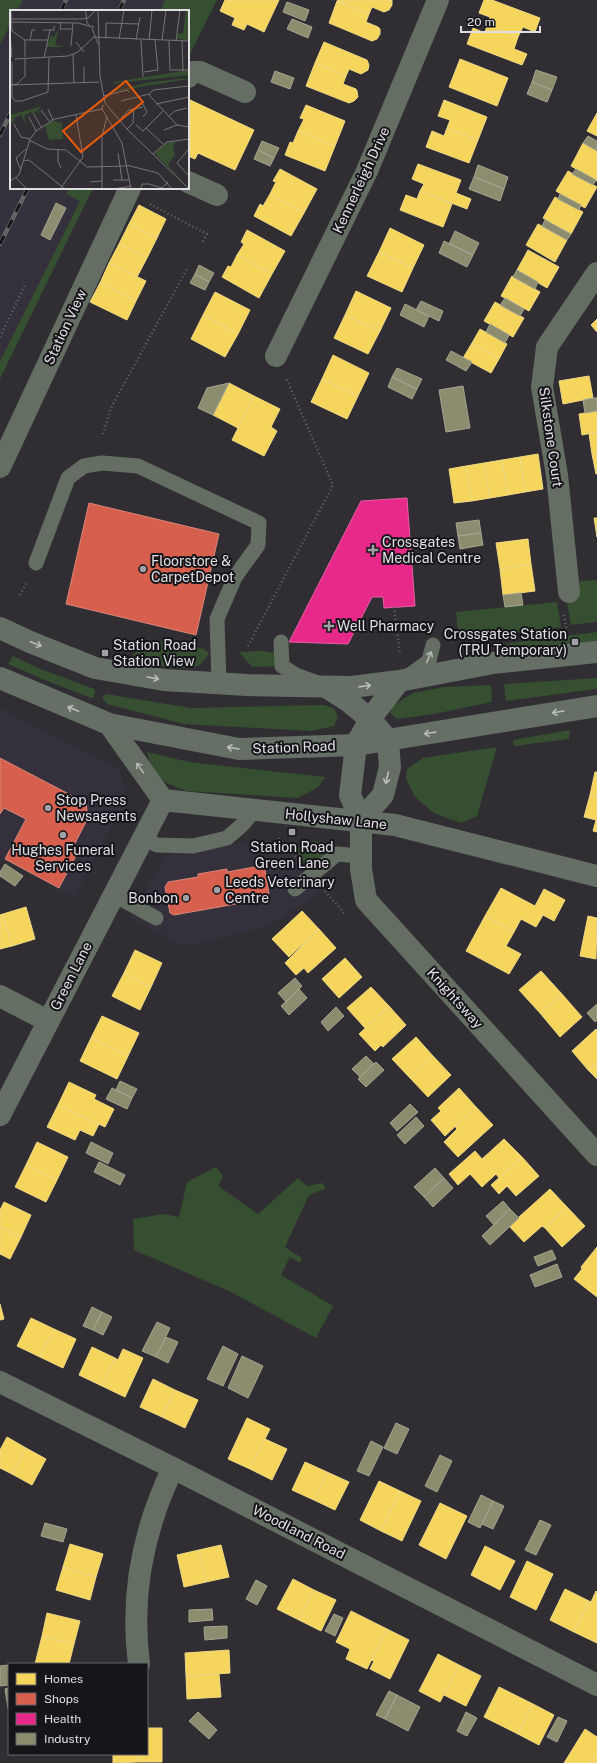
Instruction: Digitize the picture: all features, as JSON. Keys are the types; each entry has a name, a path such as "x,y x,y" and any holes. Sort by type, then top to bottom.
{"main road":[{"path":"0,628 95,668 164,680 218,683 352,688 399,681 493,663 597,652"},
{"name":"Station Road","path":"0,678 109,724 239,749 356,744 597,706"},
{"path":"326,687 348,701 370,719 388,740 390,767 383,795 361,820 350,795 356,744 370,719 399,681"},
{"name":"Hollyshaw Lane","path":"163,800 254,811 361,820 395,825 597,876"},
{"name":"Green Lane","path":"0,1115 163,800"}],"street":[{"name":"Kennerleigh Drive","path":"276,356 367,171 438,0"},
{"path":"189,76 193,72 200,72 245,92"},
{"path":"189,182 217,195"},
{"name":"Station View","path":"0,467 129,190"},
{"name":"Silkstone Court","path":"569,592 557,475 542,387 547,346 597,273"},
{"path":"109,724 163,800"},
{"name":"Knightsway","path":"361,820 360,856 366,900 597,1155"},
{"path":"0,996 48,1021"},
{"name":"Woodland Road","path":"0,1382 173,1468 597,1685"},
{"path":"138,1663 136,1617 140,1566 152,1515 173,1468"}],"lane":[{"path":"36,563 68,478 84,466 102,463 138,466 259,523 258,544 235,577 217,619 218,683"},
{"path":"281,642 282,666 296,676 326,687"},
{"path":"399,681 420,669 429,661 433,646"},
{"path":"143,838 157,845 193,846 227,838 242,825 254,811"},
{"path":"295,889 337,854 360,856"},
{"path":"114,895 156,918"}],"path":[{"path":"129,190 207,234 202,243"},
{"path":"103,434 112,408 188,267"},
{"path":"0,337 25,285"},
{"path":"248,646 333,485 276,356"},
{"path":"394,607 400,653"}],"shaded area":[{"path":"23,0 165,0 160,10 18,10"},
{"path":"10,25 10,189 68,189 66,194 80,201 0,361 0,45"},
{"path":"0,708 119,770 124,787 120,810 74,898 0,855"},
{"path":"255,842 295,856 323,889 267,927 185,946 129,917 167,855 193,846"}],"green space":[{"path":"0,0 23,0 18,10 10,10 10,25 0,45"},
{"path":"165,0 217,0 189,56 189,10 160,10"},
{"path":"68,189 93,189 0,379 0,361 80,201 66,194"},
{"path":"597,580 597,622 571,625 566,597 581,581"},
{"path":"557,602 561,627 459,640 456,612"},
{"path":"597,632 597,645 501,650 503,646 510,643"},
{"path":"152,640 204,649 209,653 204,661 199,665 185,668 167,667 133,661 132,657 140,646"},
{"path":"262,651 275,653 277,666 252,667 239,652"},
{"path":"13,656 38,668 94,689 94,697 91,698 8,664"},
{"path":"597,678 597,689 506,701 504,684"},
{"path":"491,685 492,702 434,714 397,719 390,713 393,705 413,693 444,687"},
{"path":"106,694 191,708 323,705 334,708 338,717 334,726 312,731 184,724 107,704 102,698"},
{"path":"570,730 569,739 514,746 513,740"},
{"path":"497,747 477,816 461,823 434,813 415,797 406,779 407,769 423,758"},
{"path":"147,752 189,762 325,777 318,787 298,798 187,791 166,783 152,771"},
{"path":"312,841 324,842 332,849 309,869 299,856 298,849 302,844"},
{"path":"216,1167 223,1176 218,1186 258,1214 298,1178 307,1186 323,1183 325,1189 309,1195 285,1247 302,1258 300,1263 290,1257 281,1275 333,1306 316,1338 229,1291 134,1250 133,1219 164,1214 179,1217 187,1182"}],"building: Homes":[{"path":"225,0 279,0 264,32 247,24 244,30 232,25 235,18 220,11"},
{"path":"392,0 392,5 389,10 384,12 372,7 369,14 337,1"},
{"path":"484,0 492,0 540,18 535,32 523,27 518,37 487,25 490,17 479,13"},
{"path":"337,1 369,14 366,22 380,29 380,34 377,39 372,41 329,23"},
{"path":"487,25 518,37 514,49 527,54 522,65 467,44 473,28 485,33"},
{"path":"324,42 367,60 369,65 368,70 361,74 349,69 346,76 315,63"},
{"path":"460,59 508,78 497,106 449,87"},
{"path":"315,63 346,76 343,84 356,89 358,97 349,103 306,86"},
{"path":"189,99 254,130 235,170 198,153 195,159 189,156"},
{"path":"444,100 487,117 478,140 447,128 450,120 438,116"},
{"path":"306,105 345,121 335,146 298,131 304,119 300,118"},
{"path":"597,113 597,136 587,131"},
{"path":"447,128 478,140 469,163 426,147 432,131 444,136"},
{"path":"298,131 335,146 325,171 285,155 290,142 293,143"},
{"path":"583,143 597,151 597,181 571,166"},
{"path":"418,164 461,180 456,193 471,199 467,209 420,191 424,184 412,179"},
{"path":"280,169 317,189 304,213 270,194 276,182 273,181"},
{"path":"568,171 597,187 585,208 556,191"},
{"path":"420,191 452,204 443,227 400,210 406,195 417,199"},
{"path":"270,194 304,213 291,236 254,216 260,204 263,206"},
{"path":"555,197 583,212 571,234 543,218"},
{"path":"139,205 166,219 157,238 129,224"},
{"path":"129,224 157,238 147,258 119,244"},
{"path":"538,224 567,240 555,262 526,245"},
{"path":"390,228 424,245 413,268 379,252"},
{"path":"247,230 285,251 272,274 237,255 244,244 241,242"},
{"path":"119,244 147,258 137,277 109,263"},
{"path":"528,250 559,267 547,288 517,270"},
{"path":"379,252 413,268 402,292 367,276"},
{"path":"237,255 272,274 259,298 222,277 228,266 231,267"},
{"path":"109,263 146,281 136,301 100,283"},
{"path":"512,276 540,292 529,311 501,296"},
{"path":"100,283 136,301 127,320 90,302"},
{"path":"356,291 391,308 380,331 345,315"},
{"path":"215,292 250,310 238,334 203,315"},
{"path":"495,302 524,318 513,337 484,321"},
{"path":"203,315 238,334 225,357 191,339"},
{"path":"345,315 380,331 368,354 334,338"},
{"path":"597,319 597,332 591,325"},
{"path":"480,329 507,344 499,359 472,343"},
{"path":"472,343 499,359 491,373 463,358"},
{"path":"333,355 369,373 358,396 322,379"},
{"path":"589,376 593,398 563,404 559,381"},
{"path":"322,379 358,396 347,419 311,402"},
{"path":"229,383 254,396 238,428 213,415"},
{"path":"254,396 280,409 271,427 277,431 264,456 232,440"},
{"path":"597,411 597,432 582,435 579,414"},
{"path":"597,432 597,453 592,454 589,434"},
{"path":"597,453 597,474 596,474 592,454"},
{"path":"538,454 543,489 525,492 520,457"},
{"path":"520,457 525,492 508,495 502,460"},
{"path":"502,460 508,495 490,498 484,463"},
{"path":"484,463 490,498 472,501 466,466"},
{"path":"466,466 472,501 454,503 449,469"},
{"path":"594,518 597,518 597,537"},
{"path":"528,539 531,564 500,569 496,543"},
{"path":"531,564 535,591 503,595 500,569"},
{"path":"595,772 597,772 597,796 590,795"},
{"path":"590,795 597,796 597,832 593,831 596,820 584,817"},
{"path":"501,888 535,906 544,889 565,900 554,921 543,915 536,927 521,919 514,932 485,916"},
{"path":"26,907 35,939 12,946 3,914"},
{"path":"302,911 319,929 289,957 272,939"},
{"path":"3,914 12,946 0,949 0,915"},
{"path":"485,916 514,932 506,946 521,954 509,974 466,951"},
{"path":"588,916 597,918 596,959 580,956"},
{"path":"319,929 336,948 308,973 304,968 296,975 285,963"},
{"path":"135,950 162,963 151,987 124,973"},
{"path":"345,958 362,977 339,998 322,979"},
{"path":"541,971 562,994 540,1013 519,990"},
{"path":"124,973 151,987 140,1010 112,996"},
{"path":"371,987 389,1006 365,1028 347,1008"},
{"path":"562,994 582,1017 560,1037 540,1013"},
{"path":"389,1006 406,1025 383,1047 381,1045 375,1051 359,1034"},
{"path":"102,1016 139,1033 128,1056 91,1038"},
{"path":"596,1029 597,1062 588,1070 572,1051"},
{"path":"416,1037 433,1056 410,1078 392,1059"},
{"path":"91,1038 128,1056 117,1079 80,1061"},
{"path":"433,1056 451,1075 428,1097 410,1078"},
{"path":"597,1062 597,1079 588,1070"},
{"path":"69,1082 96,1095 94,1099 114,1109 105,1127 58,1105"},
{"path":"459,1088 476,1107 445,1136 431,1120 441,1111 438,1108"},
{"path":"58,1105 99,1124 93,1136 80,1130 75,1140 47,1127"},
{"path":"476,1107 493,1125 458,1157 444,1142 457,1129 455,1126"},
{"path":"504,1139 522,1157 499,1178 496,1174 482,1187 470,1174 458,1185 449,1174 475,1151 482,1159"},
{"path":"37,1142 68,1157 57,1180 26,1165"},
{"path":"522,1157 539,1176 516,1196 507,1186 499,1194 491,1185"},
{"path":"26,1165 57,1180 46,1202 15,1187"},
{"path":"550,1189 567,1207 545,1228 542,1226 524,1242 509,1226"},
{"path":"4,1202 31,1215 21,1237 0,1227 0,1210"},
{"path":"567,1207 585,1226 562,1247 545,1228"},
{"path":"0,1227 21,1237 10,1259 0,1254"},
{"path":"597,1247 597,1297 574,1279 582,1269 581,1267"},
{"path":"0,1304 4,1319 0,1320"},
{"path":"31,1318 54,1329 40,1357 17,1346"},
{"path":"54,1329 76,1339 63,1368 40,1357"},
{"path":"92,1347 115,1358 102,1386 79,1375"},
{"path":"123,1349 143,1358 125,1397 102,1386 115,1358 118,1360"},
{"path":"153,1379 175,1390 162,1417 140,1407"},
{"path":"175,1390 198,1400 185,1428 162,1417"},
{"path":"247,1418 270,1429 250,1469 228,1459"},
{"path":"7,1437 26,1448 12,1474 0,1468 0,1450"},
{"path":"265,1439 287,1449 272,1480 250,1469"},
{"path":"26,1448 46,1459 32,1485 12,1474"},
{"path":"305,1462 327,1472 314,1500 292,1490"},
{"path":"327,1472 349,1482 335,1510 314,1500"},
{"path":"379,1481 400,1491 381,1531 360,1520"},
{"path":"400,1491 421,1501 402,1541 381,1531"},
{"path":"440,1503 467,1516 446,1559 419,1545"},
{"path":"70,1544 103,1554 96,1577 63,1567"},
{"path":"221,1545 229,1577 206,1582 199,1550"},
{"path":"485,1546 515,1561 500,1590 471,1575"},
{"path":"199,1550 206,1582 184,1587 177,1555"},
{"path":"527,1561 553,1574 536,1610 510,1597"},
{"path":"63,1567 96,1577 90,1600 56,1590"},
{"path":"293,1579 314,1590 299,1620 277,1609"},
{"path":"565,1589 589,1601 574,1632 550,1620"},
{"path":"314,1590 336,1600 321,1631 299,1620"},
{"path":"596,1591 597,1643 574,1632 589,1601 591,1602"},
{"path":"351,1611 387,1629 367,1669 346,1659 350,1649 336,1642"},
{"path":"47,1613 80,1621 74,1644 42,1636"},
{"path":"387,1629 409,1640 390,1679 370,1669 374,1661 371,1660"},
{"path":"42,1636 74,1644 69,1663 35,1663"},
{"path":"229,1650 230,1673 186,1676 185,1653"},
{"path":"438,1654 459,1665 440,1702 419,1691"},
{"path":"459,1665 481,1676 466,1706 444,1695"},
{"path":"219,1674 221,1697 187,1699 186,1676"},
{"path":"499,1687 533,1704 518,1734 484,1717"},
{"path":"533,1704 554,1715 539,1745 518,1734"},
{"path":"148,1728 162,1728 162,1762 138,1762 138,1755 148,1755"},
{"path":"585,1729 597,1737 597,1753 590,1763 564,1763"},
{"path":"597,1753 597,1763 590,1763"},
{"path":"113,1755 138,1755 138,1762 113,1763"}],"building: Shops":[{"name":"Floorstore & CarpetDepot","path":"89,503 219,534 196,635 66,604"},
{"path":"0,758 86,803 88,818 71,851 77,854 59,888 5,859 26,819 4,808 0,814"},
{"name":"Leeds Veterinary Centre","path":"260,866 265,870 269,894 264,899 174,915 170,913 165,887 168,882 198,877 198,874 227,869 227,872"}],"building: Health":[{"name":"Crossgates Medical Centre","path":"407,498 415,606 384,608 383,597 372,597 348,644 289,642 361,501"}],"building: Industry":[{"path":"287,2 309,10 305,21 283,12"},
{"path":"292,19 312,27 308,38 287,29"},
{"path":"536,70 557,77 552,90 532,82"},
{"path":"275,71 294,78 290,89 271,82"},
{"path":"532,82 552,90 547,102 527,94"},
{"path":"588,136 597,141 597,151 583,143"},
{"path":"262,141 279,148 274,158 258,150"},
{"path":"258,150 274,158 270,166 254,159"},
{"path":"478,165 508,177 504,189 474,177"},
{"path":"576,169 596,180 593,185 572,174"},
{"path":"474,177 504,189 500,201 469,189"},
{"path":"560,194 581,205 579,210 558,199"},
{"path":"56,203 66,208 50,240 41,235"},
{"path":"545,220 571,234 567,240 542,226"},
{"path":"455,231 479,243 473,255 449,244"},
{"path":"444,241 473,255 467,267 439,253"},
{"path":"199,265 214,273 209,282 195,274"},
{"path":"517,270 538,282 535,289 513,277"},
{"path":"195,274 209,282 205,290 190,283"},
{"path":"505,298 524,309 520,316 500,305"},
{"path":"421,301 443,311 439,321 416,310"},
{"path":"405,304 429,316 424,327 400,315"},
{"path":"490,324 509,335 505,343 486,332"},
{"path":"451,351 472,362 466,371 446,360"},
{"path":"397,368 422,379 417,389 392,377"},
{"path":"392,377 417,389 412,399 388,387"},
{"path":"229,383 213,415 198,408 207,388"},
{"path":"463,386 470,428 446,432 439,390"},
{"path":"597,398 597,411 585,413 583,400"},
{"path":"479,520 481,533 458,536 456,523"},
{"path":"481,533 483,545 460,549 458,536"},
{"path":"521,593 523,605 505,607 503,595"},
{"path":"5,864 23,876 15,886 0,876 0,872"},
{"path":"295,978 302,986 286,1002 278,993"},
{"path":"299,989 307,998 289,1015 281,1006"},
{"path":"597,1004 597,1020 595,1022 587,1013"},
{"path":"336,1007 344,1016 328,1031 321,1022"},
{"path":"366,1056 374,1064 360,1077 352,1069"},
{"path":"376,1062 384,1070 366,1087 358,1079"},
{"path":"120,1081 137,1089 132,1098 116,1090"},
{"path":"112,1088 132,1098 127,1109 106,1099"},
{"path":"410,1104 418,1112 397,1131 390,1123"},
{"path":"416,1117 424,1126 405,1144 397,1135"},
{"path":"91,1142 113,1153 108,1164 86,1153"},
{"path":"99,1162 125,1175 120,1185 94,1172"},
{"path":"435,1168 444,1178 424,1197 414,1187"},
{"path":"444,1178 453,1188 433,1207 424,1197"},
{"path":"503,1201 510,1209 494,1225 486,1216"},
{"path":"510,1209 519,1218 490,1245 482,1236"},
{"path":"552,1250 556,1259 538,1266 534,1257"},
{"path":"557,1264 562,1277 535,1287 530,1275"},
{"path":"92,1307 102,1312 93,1330 83,1326"},
{"path":"102,1312 112,1317 103,1335 93,1330"},
{"path":"157,1322 170,1328 156,1357 142,1351"},
{"path":"166,1337 178,1342 168,1363 156,1357"},
{"path":"223,1346 238,1354 223,1386 207,1379"},
{"path":"242,1356 263,1366 248,1398 228,1388"},
{"path":"396,1423 409,1429 397,1454 384,1448"},
{"path":"371,1441 383,1447 369,1476 357,1471"},
{"path":"440,1455 452,1461 437,1492 425,1486"},
{"path":"481,1495 493,1501 480,1528 468,1522"},
{"path":"493,1501 504,1506 493,1529 482,1524"},
{"path":"540,1520 551,1525 536,1555 525,1550"},
{"path":"45,1523 67,1529 63,1542 41,1536"},
{"path":"256,1580 267,1586 257,1605 246,1599"},
{"path":"212,1609 213,1620 189,1622 189,1610"},
{"path":"334,1614 343,1618 335,1636 325,1631"},
{"path":"227,1626 227,1638 205,1640 204,1627"},
{"path":"8,1665 8,1685 0,1686 0,1666"},
{"path":"8,1688 8,1708 5,1689"},
{"path":"389,1691 397,1695 385,1719 376,1715"},
{"path":"397,1695 420,1707 408,1731 385,1719"},
{"path":"198,1712 217,1730 209,1739 189,1721"},
{"path":"466,1712 477,1718 467,1736 457,1731"},
{"path":"558,1717 567,1721 557,1742 547,1737"}],"railway":[{"path":"61,10 66,0"},
{"path":"119,10 124,0"},
{"path":"0,135 10,114"},
{"path":"0,244 28,189"}],"place":[{"name":"Crossgates Medical Centre","path":"373,550"},
{"name":"Floorstore & CarpetDepot","path":"143,569"},
{"name":"Well Pharmacy","path":"329,626"},
{"name":"Crossgates Station (TRU Temporary)","path":"575,642"},
{"name":"Station Road Station View","path":"105,653"},
{"name":"Stop Press Newsagents","path":"48,808"},
{"name":"Station Road Green Lane","path":"292,832"},
{"name":"Hughes Funeral Services","path":"63,835"},
{"name":"Leeds Veterinary Centre","path":"217,890"},
{"name":"Bonbon","path":"186,898"}]}
